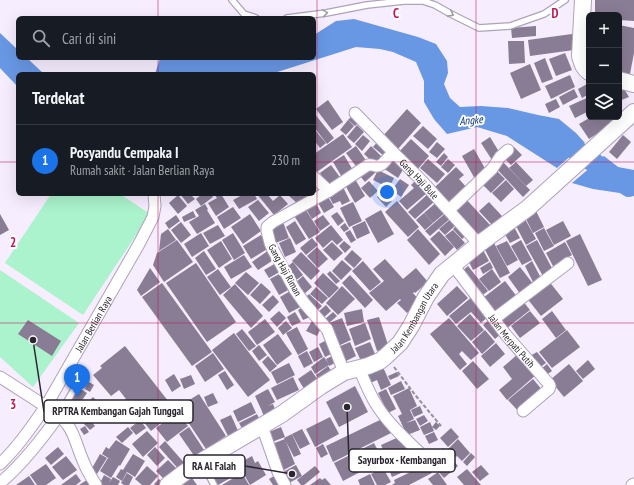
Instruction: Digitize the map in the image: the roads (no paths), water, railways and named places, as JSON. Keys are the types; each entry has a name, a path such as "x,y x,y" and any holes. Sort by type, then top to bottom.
{"street":[{"path":"583,0 580,56 582,64 586,70"},
{"path":"622,81 634,84"},
{"name":"Jalan Kembangan Utara","path":"168,485 202,461 282,414 320,386 352,370 380,361 386,357 400,343 433,285 442,274 479,244 528,208 634,112"},
{"path":"355,113 396,155"},
{"path":"449,210 492,169 500,157 508,150"},
{"name":"Gang Haji Bule","path":"329,191 368,165 372,164 378,166 390,156 396,155 422,181 479,244"},
{"path":"316,179 329,191"},
{"name":"Gang Haji Riman","path":"329,191 277,218 267,227 266,231 273,250 295,290 327,329 352,370"},
{"name":"Jalan Berlian Raya","path":"0,464 13,450 46,406 153,217 155,206 154,196"},
{"path":"494,319 568,263"},
{"name":"Jalan Merpati Putih","path":"453,265 506,335 550,386 549,389 523,411"},
{"path":"352,370 387,419 424,457"},
{"path":"0,377 46,406 67,423 84,463 96,485"},
{"path":"0,483 14,471 59,415"},
{"path":"262,426 278,472 285,485"}],"lane":[{"path":"232,0 244,14 250,16"},
{"path":"303,16 366,5 423,0 479,28 510,26 544,14 565,0"},
{"path":"59,415 79,381"},
{"path":"202,461 214,485"}],"water":[{"path":"354,19 418,37 436,44 447,61 448,73 444,84 450,98 460,107 481,106 508,108 559,119 576,133 585,143 557,168 507,136 477,127 447,134 434,119 424,102 424,81 416,62 393,52 380,49 356,47 316,60 316,34 336,21"},
{"path":"0,33 16,48 16,60 29,60 42,72 16,72 16,85 0,68"},
{"path":"159,60 315,60 277,72 156,72"},
{"path":"604,156 618,167 634,170 633,195 593,189 572,183"}],"waterway":[{"name":"Angke","path":"554,135 629,187 634,185"}],"place":[{"name":"RPTRA Kembangan Gajah Tunggal","path":"33,340"},
{"name":"Posyandu Cempaka I","path":"77,397"},
{"name":"Sayurbox - Kembangan","path":"347,407"},
{"name":"RA Al Falah","path":"292,474"}]}
